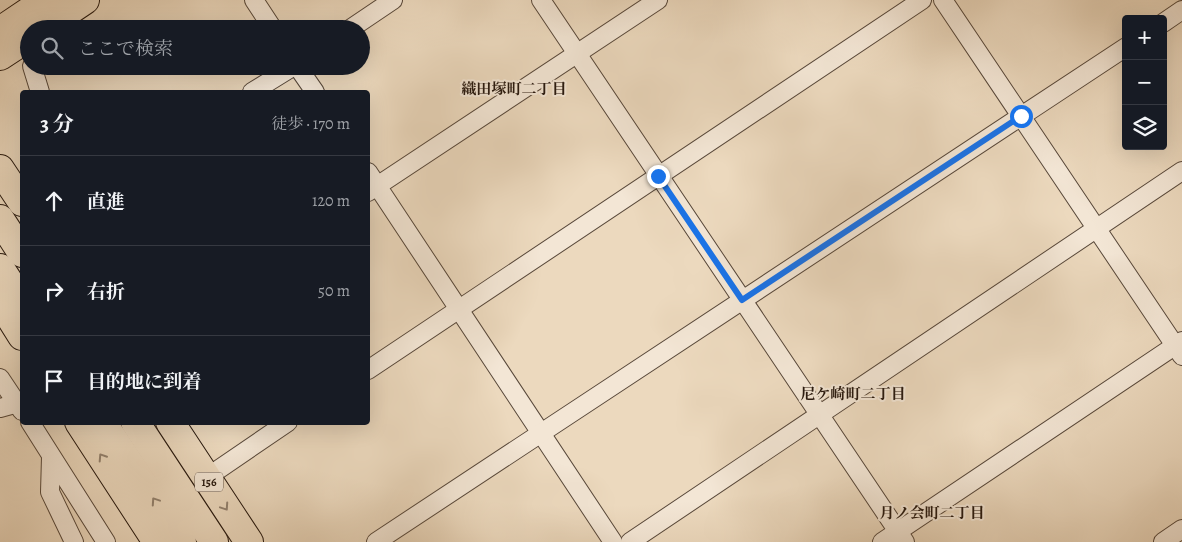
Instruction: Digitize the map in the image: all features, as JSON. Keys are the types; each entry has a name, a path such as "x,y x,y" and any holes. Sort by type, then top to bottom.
{"highway":[{"path":"35,20 46,0"},
{"path":"54,20 85,0"},
{"path":"0,56 20,42"},
{"path":"0,170 20,199"},
{"path":"0,218 20,249"},
{"path":"0,268 20,299"},
{"path":"0,301 20,333"},
{"path":"81,425 157,542"},
{"path":"104,425 182,542"},
{"name":"156","path":"137,425 214,542"},
{"name":"156","path":"172,425 249,542"}],"street":[{"path":"254,0 267,20"},
{"path":"363,20 393,0"},
{"path":"541,0 901,537"},
{"path":"613,542 458,309 371,183 577,54 658,0"},
{"path":"370,369 922,0"},
{"path":"882,542 901,537 1180,348 1096,228 943,0"},
{"path":"1167,19 1182,10"},
{"path":"376,542 1122,50"},
{"path":"35,75 39,90"},
{"path":"255,90 279,75"},
{"path":"304,75 314,90"},
{"path":"630,542 1182,171"},
{"path":"0,378 20,407"},
{"path":"0,408 20,407"},
{"path":"32,425 106,542"},
{"path":"206,478 284,425"},
{"path":"51,456 50,492 74,542"},
{"path":"1163,542 1182,530"}],"district":[{"name":"織田塚町二丁目","path":"514,89"},
{"name":"尼ケ崎町二丁目","path":"853,394"},
{"name":"月ノ会町二丁目","path":"932,513"}],"route":[{"path":"658,176 742,300 1021,116"}]}
